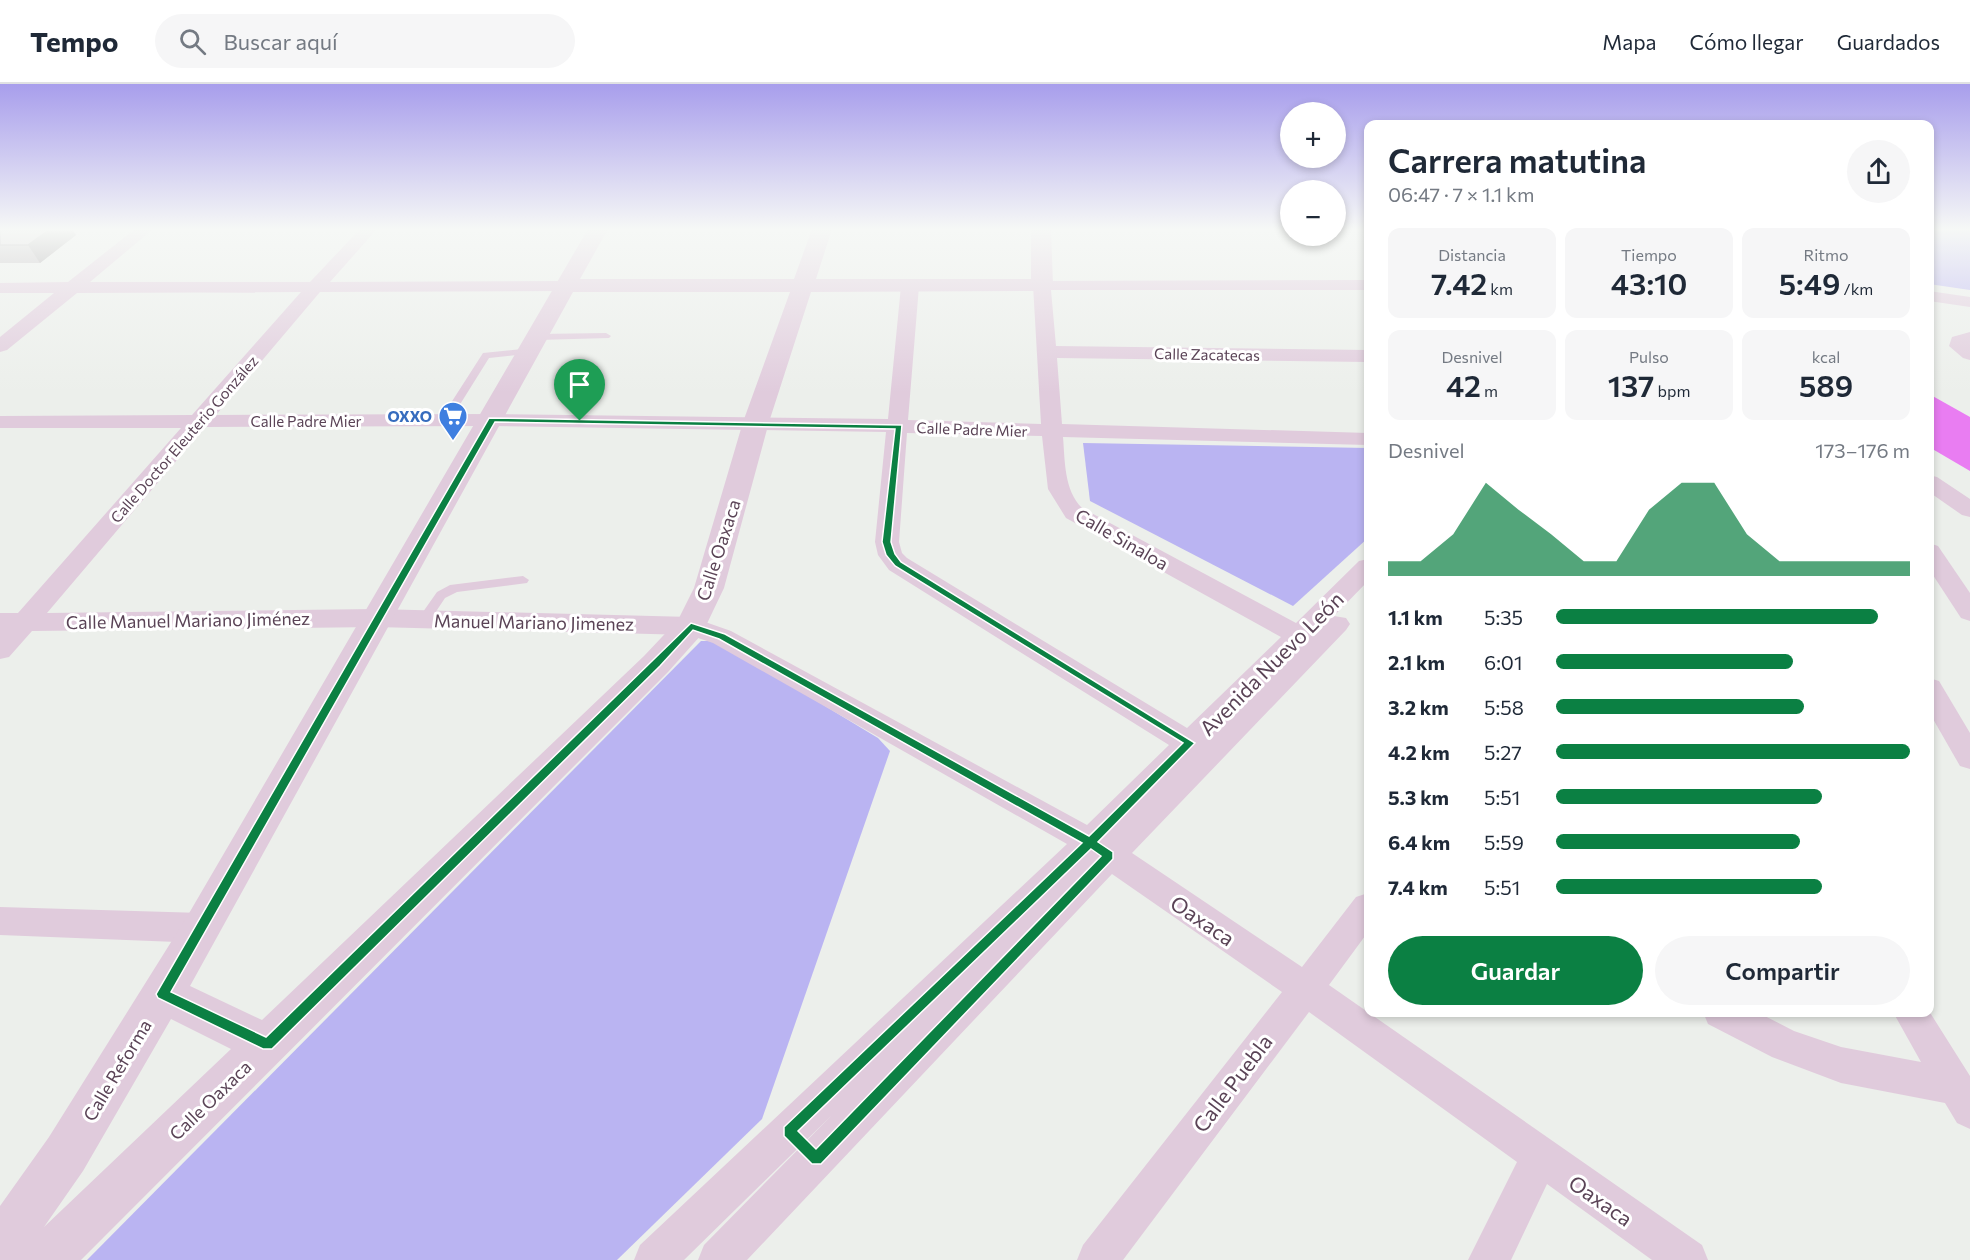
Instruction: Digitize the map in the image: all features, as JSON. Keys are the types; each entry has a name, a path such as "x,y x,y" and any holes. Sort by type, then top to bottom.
{"street":[{"path":"0,346 76,284"},
{"path":"0,288 1019,284"},
{"name":"Calle Sinaloa","path":"1042,284 1057,484 1066,506 1074,514 1307,638"},
{"path":"1316,284 1364,285"},
{"name":"Calle Oaxaca","path":"46,1260 656,664 691,626 709,588 756,423 788,321 803,285"},
{"name":"Calle Doctor Eleuterio González","path":"0,650 12,622 201,422 316,286"},
{"name":"Calle Reforma","path":"0,1248 66,1154 202,928 376,618 492,420 567,286"},
{"path":"910,286 887,542 890,555 898,564 1198,749"},
{"path":"1934,297 1970,302"},
{"path":"1970,338 1959,341 1959,346 1970,354"},
{"name":"Calle Zacatecas","path":"1047,352 1364,356"},
{"name":"Calle Padre Mier","path":"0,422 492,420 756,423 1364,439"},
{"path":"1934,486 1970,510"},
{"path":"1934,558 1970,612"},
{"name":"Avenida Nuevo León","path":"886,1062 1264,684 1307,638 1354,598 1364,576"},
{"name":"Manuel Mariano Jimenez","path":"376,618 691,626"},
{"name":"Calle Manuel Mariano Jiménez","path":"12,622 376,618"},
{"name":"Oaxaca","path":"691,626 722,637 1100,849 1304,988 1687,1260"},
{"path":"1934,697 1970,758"},
{"name":"Calle Puebla","path":"1098,1260 1364,912"},
{"path":"0,921 202,928"},
{"path":"162,994 267,1044"},
{"path":"1730,1017 1785,1045 1841,1065 1963,1098"},
{"path":"1913,1017 1963,1098"},
{"path":"655,1260 788,1131 886,1062"},
{"path":"693,1223 723,1259 816,1159 886,1062"},
{"path":"788,1131 816,1159"},
{"path":"1489,1260 1540,1157"}],"lane":[{"path":"445,420 486,355 535,344 606,336"},
{"path":"424,620 441,595 454,588 523,580"}],"shaded area":[{"path":"1934,284 1970,284 1970,290 1934,285"},
{"path":"1934,397 1970,417 1970,471 1934,450"},
{"path":"1083,443 1364,448 1364,542 1293,606 1090,501"},
{"path":"701,641 717,641 878,738 890,751 762,1119 617,1260 87,1260"}],"place":[{"name":"OXXO","path":"453,442"}],"route":[{"path":"580,421 492,420 376,618 202,928 162,994 267,1044 656,664 691,626 722,637 1090,842 1109,856 816,1159 788,1131 1090,842 1190,743 898,564 890,555 887,542 899,426 580,421"}]}
